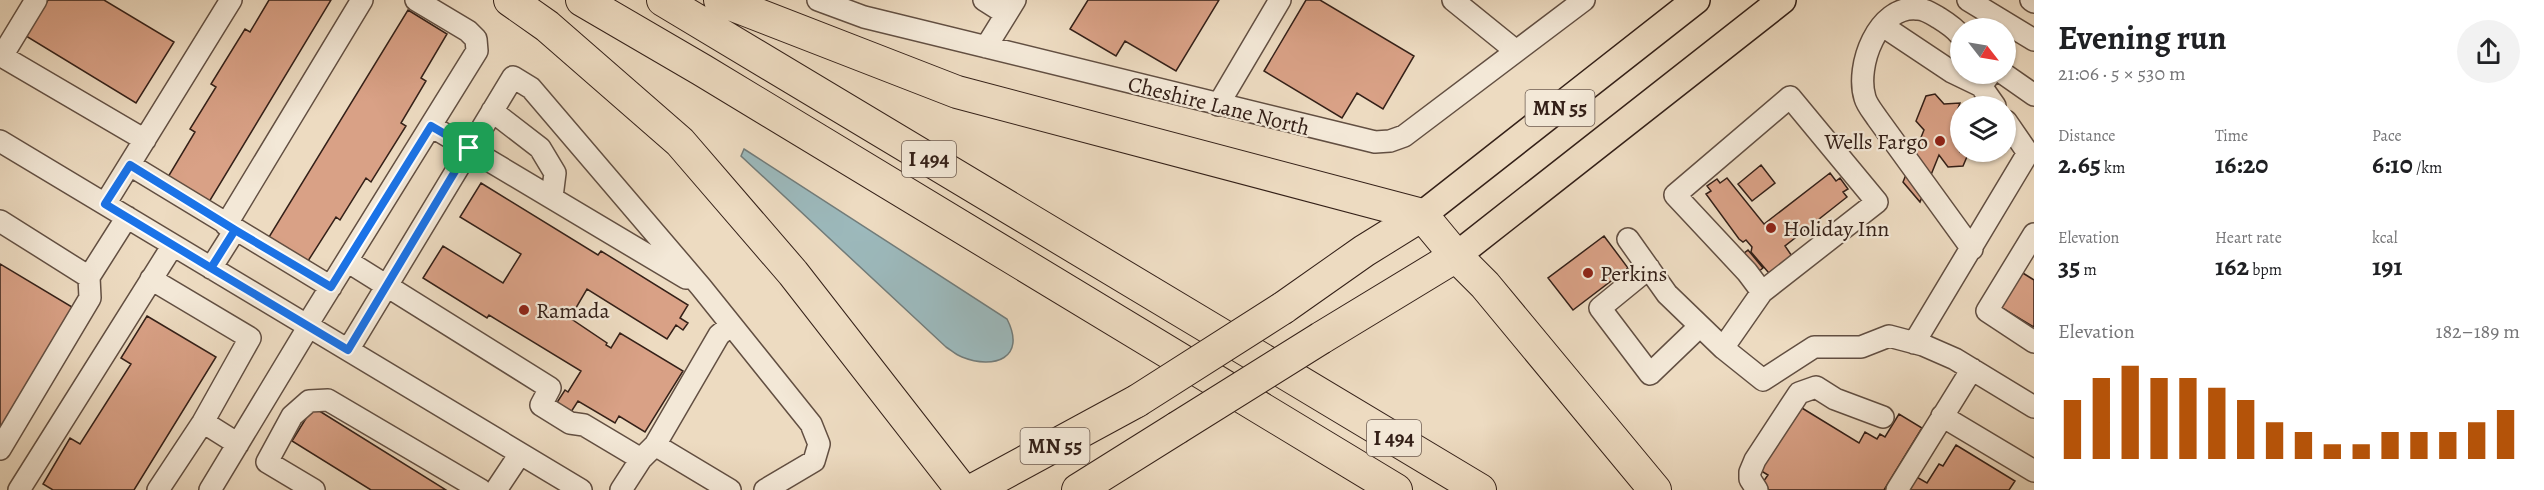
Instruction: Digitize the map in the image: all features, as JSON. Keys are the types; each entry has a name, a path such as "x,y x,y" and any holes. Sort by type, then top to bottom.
{"highway":[{"path":"510,0 547,26 680,141 793,273 962,490"},
{"name":"I 494","path":"582,0 712,76 1396,490"},
{"name":"I 494","path":"663,0 1480,490"},
{"path":"720,0 957,92 1422,215 1456,256 1485,285 1655,490"},
{"name":"MN 55","path":"973,490 1137,401 1283,308 1364,251 1422,215"},
{"name":"MN 55","path":"1077,490 1456,256"}],"main road":[{"name":"MN 55","path":"1422,215 1696,0"},
{"name":"MN 55","path":"1456,256 1782,0"}],"street":[{"path":"36,0 1,55 145,140"},
{"path":"105,204 231,0"},
{"path":"211,268 231,228 362,0"},
{"path":"210,490 331,287 477,51 477,44 468,31 416,0"},
{"name":"Cheshire Lane North","path":"818,0 864,17 1375,142 1390,141 1404,136 1584,0"},
{"path":"984,0 1011,7 986,47"},
{"path":"1218,105 1280,0"},
{"path":"1454,0 1516,51"},
{"path":"1968,0 2034,40"},
{"path":"1950,27 1925,10 1915,8 1901,11 1883,26 1867,53 1863,70 1865,98 1972,249"},
{"path":"1883,26 1950,71"},
{"path":"348,350 513,77 531,88 701,287 811,424 819,444 814,460 765,490"},
{"path":"2016,82 2034,95"},
{"path":"1723,348 1761,292 1877,202 1790,97 1675,195 1747,272 1761,292"},
{"path":"492,111 540,148 555,173 552,198"},
{"path":"431,126 701,287"},
{"path":"1914,343 2031,150 2016,133"},
{"path":"0,141 520,454 554,483 581,490"},
{"path":"130,165 331,287"},
{"path":"0,449 90,298 89,277 127,217"},
{"path":"0,221 89,277"},
{"path":"1628,239 1667,294 1723,348 1763,380 1814,347 1861,347 1889,336 1955,359 2034,407"},
{"path":"2032,241 1987,311 2034,342"},
{"path":"19,490 173,244"},
{"path":"347,261 550,388 541,405 570,423 584,425 730,490"},
{"path":"1649,268 1600,308 1650,374 1700,326"},
{"path":"151,279 250,338 203,422 158,490"},
{"path":"621,490 648,452 719,335 730,324"},
{"path":"1897,490 1972,369"},
{"path":"1757,490 1750,479 1752,465 1799,393 1816,387 1835,399 1883,417"},
{"path":"314,490 267,462 292,416 309,401 328,400 481,490"},
{"path":"1942,416 2034,471"},
{"path":"203,422 238,444"},
{"path":"496,490 520,454"}],"water":[{"path":"744,149 1007,319 1013,343 1010,352 1004,358 985,362 962,357 946,347 741,156"}],"building":[{"path":"48,0 104,0 174,42 136,103 26,36"},
{"path":"269,0 331,0 209,202 168,177 195,132 190,129 216,87 211,84 245,29 250,32"},
{"path":"1088,0 1219,0 1176,71 1125,41 1116,56 1070,29"},
{"path":"1306,0 1320,0 1414,56 1383,109 1357,93 1342,118 1264,71"},
{"path":"408,10 447,34 421,78 426,81 401,123 406,126 371,182 366,178 340,220 336,217 308,261 269,237"},
{"name":"Wells Fargo","path":"1935,94 1944,104 1950,104 1950,162 1965,162 1963,166 1948,167 1939,155 1920,202 1903,182 1924,130 1916,121 1926,96"},
{"path":"1761,165 1775,183 1752,201 1738,184"},
{"name":"Holiday Inn","path":"1830,173 1836,181 1840,178 1848,189 1843,192 1847,197 1785,246 1796,262 1774,279 1751,252 1752,247 1746,240 1743,242 1739,239 1706,194 1711,191 1707,186 1717,179 1720,183 1727,178 1764,224"},
{"name":"Ramada","path":"481,183 598,255 601,251 688,305 680,318 688,323 683,330 676,325 667,339 587,289 570,318 611,348 620,333 683,371 645,432 619,416 615,423 578,401 571,412 556,404 565,390 568,392 581,371 489,315 487,318 423,278 443,246 503,283 521,254 460,217"},
{"name":"Perkins","path":"1604,236 1628,268 1573,310 1548,278"},
{"path":"1748,250 1763,268 1743,284 1728,266"},
{"path":"0,264 77,310 0,434"},
{"path":"2018,270 2034,280 2034,327 1997,305"},
{"path":"147,316 216,357 134,490 53,490 43,484 70,438 80,444 131,364 121,358"},
{"path":"1797,405 1859,443 1865,432 1877,439 1880,434 1885,437 1899,414 1922,428 1884,490 1769,490 1761,485 1768,475 1758,469"},
{"path":"313,407 446,490 371,490 292,441"},
{"path":"1956,445 2015,481 2009,490 1907,490 1915,476 1927,483 1939,464 1943,466"}],"place":[{"name":"Wells Fargo","path":"1940,141"},
{"name":"Holiday Inn","path":"1771,228"},
{"name":"Perkins","path":"1588,273"},
{"name":"Ramada","path":"524,310"}],"route":[{"path":"469,148 348,350 211,268 235,230 130,165 105,204 211,268 235,230 331,287 431,126 469,148"}]}
